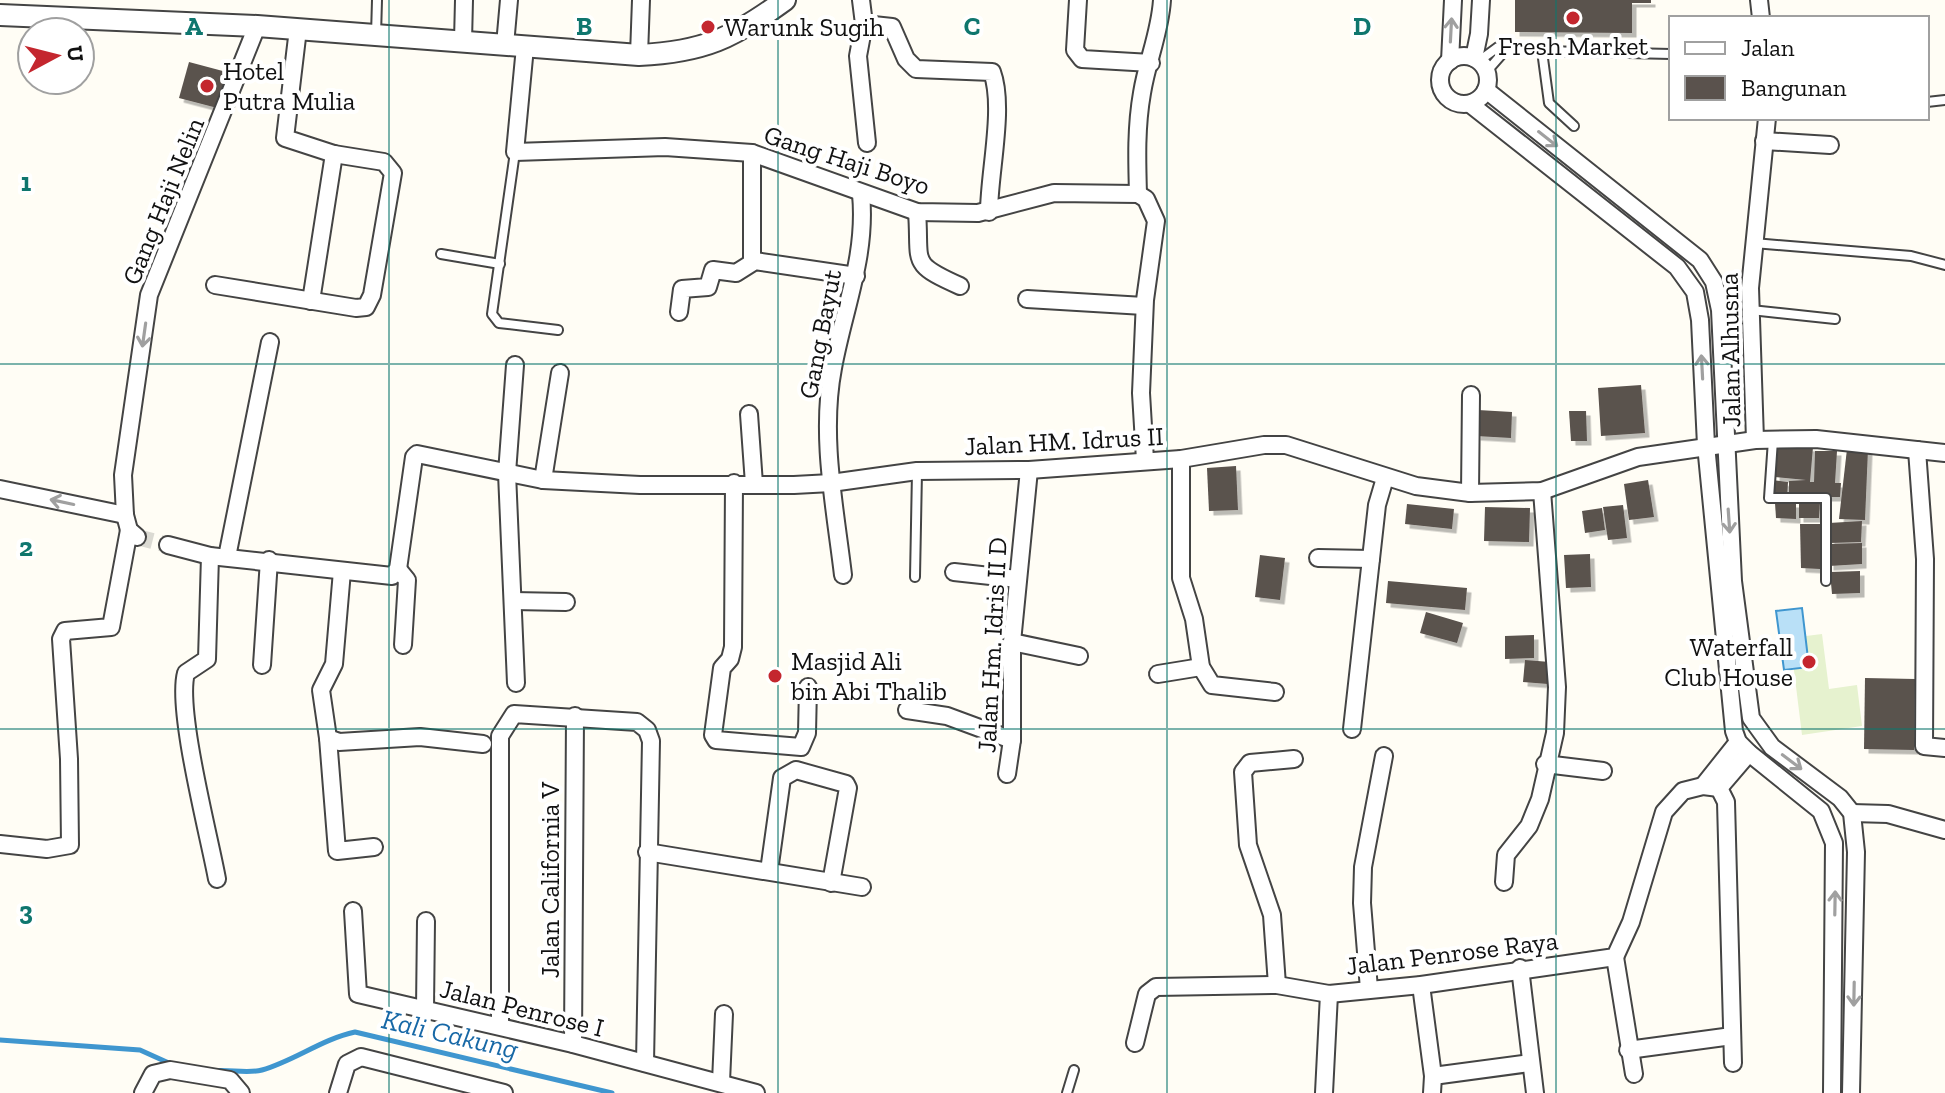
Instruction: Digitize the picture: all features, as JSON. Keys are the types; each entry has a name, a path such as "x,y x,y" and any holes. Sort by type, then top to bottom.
{"street":[{"path":"463,41 464,0"},
{"path":"509,0 515,46 515,152"},
{"path":"639,55 641,0"},
{"path":"13,10 639,55 702,49 751,25 785,0"},
{"path":"861,0 864,24 858,56 867,143"},
{"path":"1078,0 1075,50 1082,59 1151,63"},
{"path":"1145,460 1141,393 1144,306 1156,221 1146,199 1138,194 1136,132 1142,89 1158,41 1162,0"},
{"path":"1450,61 1453,0"},
{"path":"1481,0 1480,63 1486,90 1707,268 1720,310 1733,581 1751,718 1772,747 1840,798 1852,813 1856,852 1851,1093"},
{"path":"864,24 892,27 906,59 916,69 992,72 996,143 989,177 989,212"},
{"name":"Gang Haji Nelin","path":"0,844 47,849 70,845 69,759 61,639 65,631 111,627 130,528 123,475 149,295 257,26"},
{"path":"215,285 356,308 369,302 393,182 391,167 384,162 334,154 285,138 298,29"},
{"path":"1480,63 1461,56 1450,61 1441,72 1441,87 1455,103 1470,104 1677,267 1688,279 1700,320 1706,445 1733,724 1743,748 1821,811 1830,825 1835,876 1832,1093"},
{"path":"1470,104 1486,90"},
{"name":"Jalan Alhusna","path":"1767,120 1750,310 1755,440 1816,439 1945,453"},
{"path":"1764,141 1830,145"},
{"name":"Gang Haji Boyo","path":"515,152 665,147 752,153 917,212 989,212 1040,194 1138,194"},
{"path":"752,153 752,262"},
{"path":"311,301 334,154"},
{"name":"Gang Bayut","path":"843,575 831,483 828,429 833,369 862,240 861,194"},
{"path":"917,212 917,258 921,266 960,286"},
{"path":"679,312 682,289 708,287 713,270 736,273 752,262 856,276"},
{"path":"1027,299 1144,306"},
{"path":"217,879 184,688 186,673 207,659 219,556 270,342"},
{"path":"515,365 507,473 516,683"},
{"path":"543,480 560,373"},
{"path":"1470,493 1471,395"},
{"path":"749,414 754,484"},
{"name":"Jalan HM. Idrus II","path":"398,569 414,457 417,454 543,480 640,485 754,484 831,483 917,471 1029,470 1181,459 1264,445 1286,445 1343,461 1385,478 1470,493 1542,491 1638,457 1755,440"},
{"path":"1917,450 1925,559 1924,746 1945,748"},
{"path":"1181,459 1181,578 1194,619 1201,667 1212,685 1275,692"},
{"name":"Jalan Hm. Idris II D","path":"1007,774 1012,740 1012,642 1029,470"},
{"path":"1352,729 1368,609 1371,559 1385,478"},
{"path":"734,483 733,647 730,659 722,668 713,735 716,740 801,747 807,733 808,687"},
{"path":"0,489 130,528"},
{"path":"1504,882 1506,855 1536,812 1545,764 1555,733 1557,687 1542,491"},
{"path":"168,545 219,556 342,571 392,576 398,569 407,580 403,645"},
{"path":"1318,558 1371,559"},
{"path":"262,665 269,560"},
{"path":"342,571 334,664 321,690 337,851 374,847"},
{"path":"954,572 1018,579"},
{"path":"513,601 566,602"},
{"path":"1012,642 1079,656"},
{"path":"1158,674 1201,667"},
{"path":"907,710 947,716 1012,740"},
{"path":"500,1026 500,736 514,714 637,722 647,730 651,741 645,1063"},
{"name":"Jalan California V","path":"573,1044 575,716"},
{"path":"328,738 339,742 431,737 483,744"},
{"path":"1634,1074 1615,957 1631,922 1664,812 1683,791 1711,787 1743,748"},
{"path":"1369,989 1362,903 1363,867 1384,756"},
{"path":"1277,985 1272,915 1248,845 1243,772 1250,763 1294,759"},
{"path":"1545,764 1603,771"},
{"path":"769,871 782,778 796,770 846,784 848,788 831,883"},
{"path":"1711,787 1726,802 1733,1063"},
{"path":"1852,813 1888,814 1945,830"},
{"path":"647,852 862,887"},
{"name":"Jalan Penrose I","path":"353,911 358,994 573,1044 756,1093"},
{"path":"425,1009 426,921"},
{"name":"Jalan Penrose Raya","path":"1135,1043 1147,994 1156,987 1277,985 1329,994 1421,985 1520,968 1615,957"},
{"path":"1520,968 1535,1093"},
{"path":"1421,985 1432,1084 1530,1063"},
{"path":"1324,1093 1329,994"},
{"path":"721,1082 724,1014"},
{"path":"1628,1050 1732,1036"},
{"path":"338,1093 347,1064 361,1057 504,1093"},
{"path":"143,1093 153,1074 170,1070 230,1080 241,1093"}],"lane":[{"path":"376,37 377,0"},
{"path":"1480,63 1498,47 1509,46 1542,51 1669,54"},
{"path":"1542,51 1549,103 1574,126"},
{"path":"515,152 492,314 494,320 558,330"},
{"path":"1754,243 1911,256 1945,265"},
{"path":"441,254 500,264"},
{"path":"1750,310 1835,319"},
{"path":"1773,439 1769,498 1826,498 1826,581"},
{"path":"915,577 917,471"},
{"path":"1067,1093 1074,1070"}],"green space":[{"name":"Waterfall Club House","path":"1822,634 1829,689 1857,685 1862,726 1802,735 1790,638"}],"water":[{"path":"1802,608 1809,667 1784,670 1776,611"}],"building":[{"name":"Fresh Market","path":"1515,0 1651,0 1651,3 1632,3 1632,33 1515,32"},
{"name":"Hotel Putra Mulia","path":"189,62 234,74 225,110 179,98"},
{"path":"1641,385 1645,433 1601,436 1598,388"},
{"path":"1478,410 1512,412 1511,438 1476,436"},
{"path":"1569,411 1586,411 1587,441 1571,441"},
{"path":"1776,444 1813,447 1810,482 1814,482 1815,451 1837,451 1835,483 1841,483 1840,497 1789,497 1789,481 1806,480 1775,477"},
{"path":"1847,449 1868,449 1865,520 1839,519"},
{"path":"1236,466 1238,510 1209,511 1207,468"},
{"path":"1648,480 1654,517 1629,520 1624,484"},
{"path":"1772,480 1788,482 1787,498 1771,496"},
{"path":"1799,502 1820,503 1819,518 1799,518"},
{"path":"1775,503 1796,503 1796,519 1776,518"},
{"path":"1407,504 1454,509 1452,529 1405,524"},
{"path":"1623,505 1627,538 1608,540 1603,507"},
{"path":"1485,507 1530,508 1529,542 1484,541"},
{"path":"1602,508 1605,530 1585,533 1582,511"},
{"path":"1862,521 1861,542 1830,543 1829,523"},
{"path":"1800,524 1821,524 1820,569 1801,568"},
{"path":"1862,543 1862,564 1829,566 1829,544"},
{"path":"1590,554 1591,587 1566,588 1564,555"},
{"path":"1260,555 1285,558 1280,600 1255,597"},
{"path":"1860,571 1860,593 1832,594 1830,572"},
{"path":"1388,581 1467,588 1465,610 1386,603"},
{"path":"1426,612 1463,623 1457,643 1420,633"},
{"path":"1534,635 1534,658 1505,659 1505,636"},
{"path":"1525,660 1550,662 1548,684 1523,682"},
{"path":"1865,678 1915,679 1914,750 1864,749"}],"waterway":[{"name":"Kali Cakung","path":"212,1071 262,1070 355,1032 612,1093"},
{"name":"Kali Cakung","path":"0,1040 140,1050 171,1064"}],"tunnel":[{"path":"137,537 168,545"}],"place":[{"name":"Fresh Market","path":"1573,18"},
{"name":"Warunk Sugih","path":"708,27"},
{"name":"Hotel Putra Mulia","path":"207,86"},
{"name":"Waterfall Club House","path":"1809,662"},
{"name":"Masjid Ali bin Abi Thalib","path":"775,676"}]}
